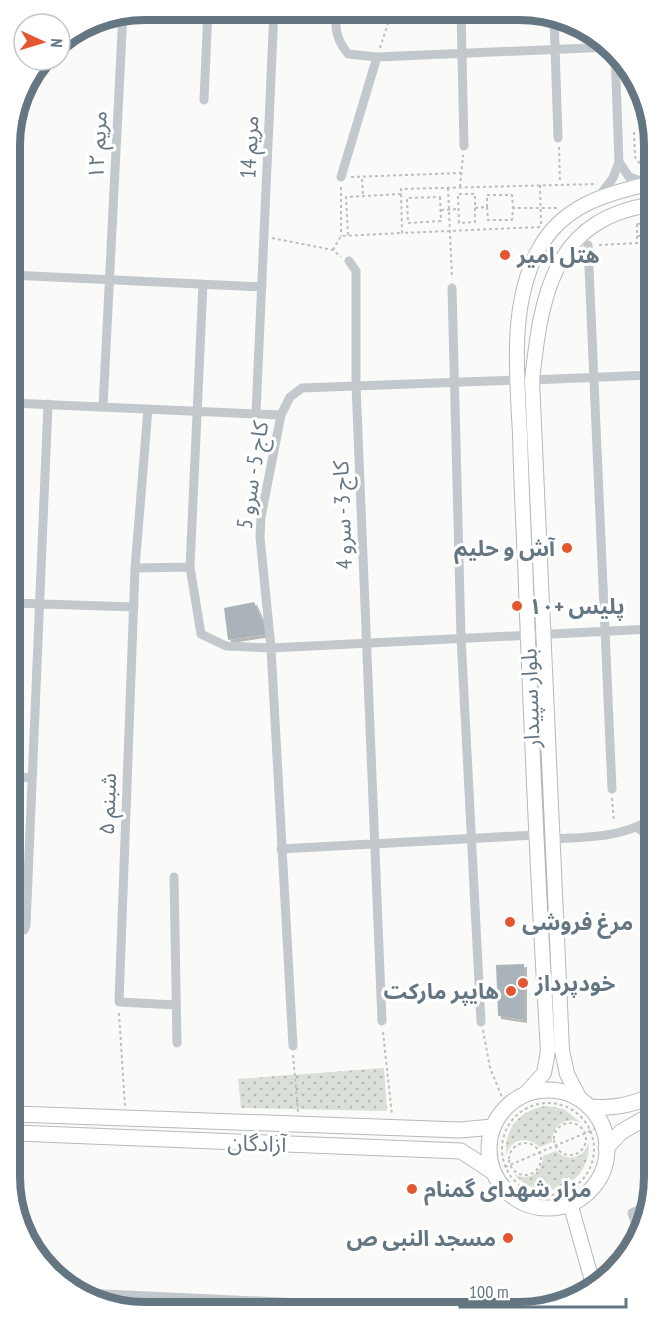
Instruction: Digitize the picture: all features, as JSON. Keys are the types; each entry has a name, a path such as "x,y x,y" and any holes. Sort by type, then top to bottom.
{"main road":[{"path":"499,1169 489,1149 493,1126 506,1107 525,1094 547,1090 570,1094 584,1103 608,1108 631,1106 644,1100"},
{"path":"570,1203 580,1198 597,1181 605,1160 606,1148 584,1103"},
{"name":"آزادگان","path":"20,1114 460,1130 493,1126"},
{"path":"61,1135 62,1115"},
{"path":"606,1148 621,1132 644,1119"},
{"name":"آزادگان","path":"20,1133 461,1151 499,1169 506,1191 525,1204 548,1208 570,1203"}],"street":[{"path":"204,100 208,20"},
{"name":"مریم 14","path":"256,413 274,20"},
{"path":"335,20 338,42 348,54 377,57 597,48"},
{"path":"460,20 464,146"},
{"name":"مریم ۱۲","path":"102,407 123,22"},
{"path":"555,25 558,138"},
{"path":"341,177 377,57"},
{"path":"616,65 620,162 629,177 645,183"},
{"path":"600,195 620,162"},
{"name":"بلوار سپیدار","path":"525,1094 544,1073 548,1051 535,835 517,380 518,320 525,281 539,248 556,227 578,208 600,195 645,185"},
{"name":"بلوار سپیدار","path":"584,1103 567,1074 562,1050 532,380 544,297 554,272 568,250 588,230 610,217 642,206"},
{"path":"588,245 612,789"},
{"name":"کاج 3 - سرو 4","path":"349,261 356,271 356,385 382,1021"},
{"path":"20,275 262,287"},
{"path":"202,284 190,567 201,634 226,646 271,648 527,633 645,629"},
{"path":"452,288 461,637 481,1022"},
{"path":"532,380 645,375"},
{"path":"356,385 517,380"},
{"name":"کاج 5 - سرو 5","path":"293,1047 271,648 260,537 261,517 281,415 290,398 302,388 356,385"},
{"path":"20,403 281,415"},
{"path":"20,918 32,778 48,404"},
{"name":"شبنم ۵","path":"119,1002 135,568 148,409"},
{"path":"135,568 190,567"},
{"path":"20,604 134,607"},
{"path":"20,777 32,778"},
{"path":"552,839 615,834 644,824"},
{"path":"638,828 644,833"},
{"path":"281,849 535,835"},
{"path":"174,877 177,1043"},
{"path":"119,1002 176,1005"},
{"path":"570,1203 592,1279"},
{"path":"636,1224 632,1213 640,1209"},
{"path":"99,1294 279,1302"}],"path":[{"path":"377,57 389,20"},
{"path":"634,132 635,157 645,169"},
{"path":"558,138 560,184"},
{"path":"460,187 464,146"},
{"path":"333,250 341,236 341,177 461,173"},
{"path":"362,178 363,194"},
{"path":"402,233 401,189 609,183"},
{"path":"540,185 541,227"},
{"path":"448,188 452,288"},
{"path":"423,189 423,198"},
{"path":"348,235 346,197 401,194"},
{"path":"458,194 475,194 475,208 475,222 459,223 458,194"},
{"path":"487,195 512,195 513,208 512,220 488,220 487,195"},
{"path":"440,197 440,210 441,221 408,223 407,198 440,197"},
{"path":"588,245 637,243 637,224 642,206"},
{"path":"475,208 487,207"},
{"path":"513,208 578,208"},
{"path":"440,210 459,209"},
{"path":"401,212 407,212"},
{"path":"425,222 425,232"},
{"path":"637,224 645,223"},
{"path":"341,236 556,227"},
{"path":"264,236 333,250 349,261"},
{"path":"637,236 645,236"},
{"path":"612,789 615,834"},
{"path":"119,1002 126,1118"},
{"path":"382,1021 393,1127"},
{"path":"481,1022 490,1068 506,1107"},
{"path":"293,1047 299,1124"},
{"path":"499,1169 505,1132 515,1117 530,1107 547,1103 565,1106 596,1128"},
{"path":"576,1124 585,1133 585,1145 577,1154 565,1154 556,1145 556,1133 564,1125 576,1124"},
{"path":"499,1169 596,1128"},
{"path":"499,1169 530,1191 548,1195 565,1191 580,1181 590,1166 596,1128"},
{"path":"519,1144 531,1144 539,1152 539,1164 531,1173 519,1173 510,1165 510,1153 519,1144"}],"shaded area":[{"path":"384,1068 387,1111 241,1108 238,1079"},
{"path":"547,1106 564,1109 581,1123 565,1121 561,1123 554,1131 552,1142 540,1147 530,1141 520,1140 512,1145 506,1155 508,1136 516,1122 529,1111"},
{"path":"589,1142 588,1157 582,1170 574,1180 563,1187 551,1190 538,1189 526,1184 514,1174 525,1177 534,1174 541,1167 543,1156 556,1151 566,1157 580,1155"}],"building":[{"path":"254,602 269,634 228,640 224,608"},
{"name":"هایپر مارکت","path":"524,964 524,1020 498,1016 496,965"}],"place":[{"name":"هتل امیر","path":"505,255"},
{"name":"آش و حلیم","path":"567,548"},
{"name":"پلیس +۱۰","path":"517,606"},
{"name":"مرغ فروشی","path":"510,922"},
{"name":"خودپرداز","path":"523,983"},
{"name":"هایپر مارکت","path":"511,991"},
{"name":"مزار شهدای گمنام","path":"412,1189"},
{"name":"مسجد النبی ص","path":"508,1238"}]}
